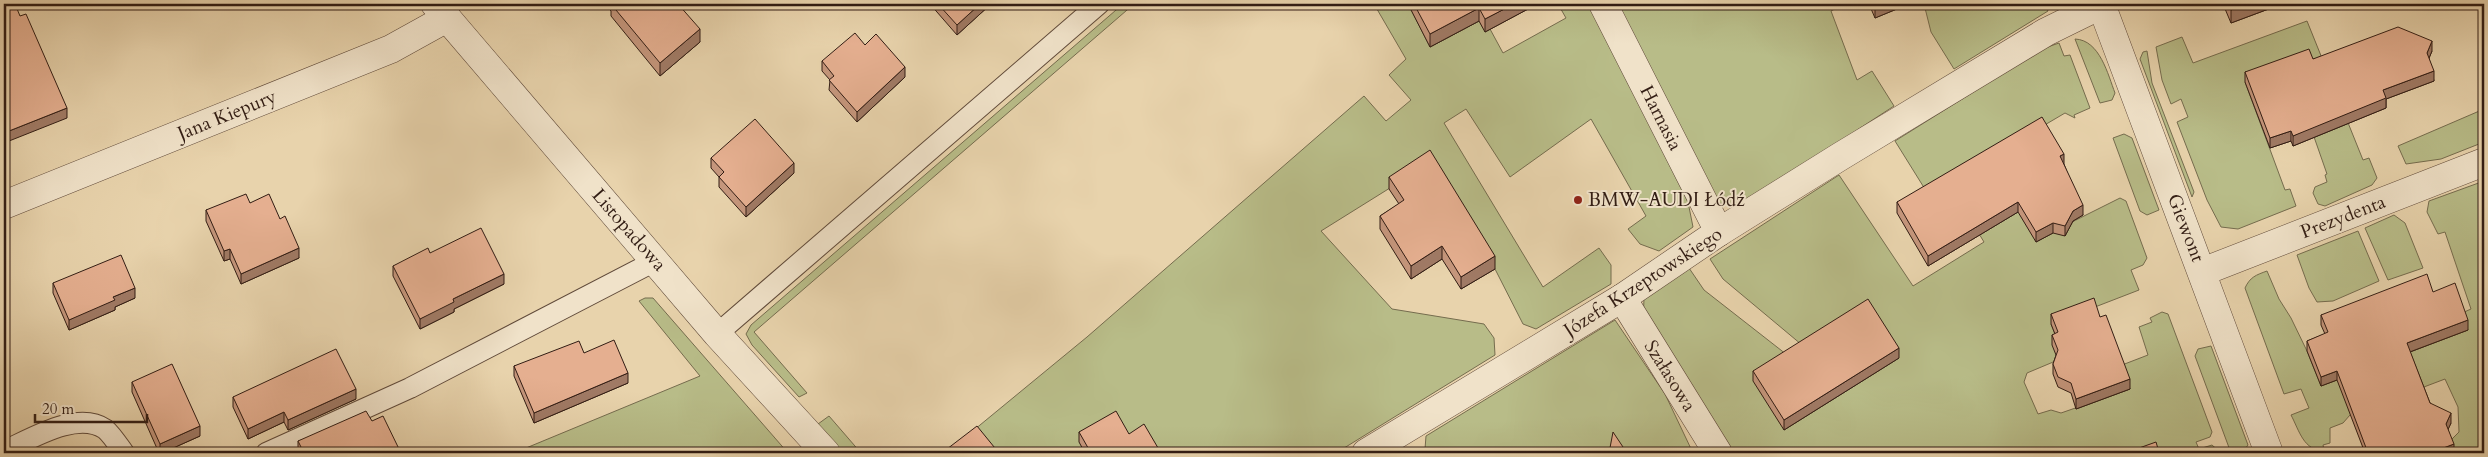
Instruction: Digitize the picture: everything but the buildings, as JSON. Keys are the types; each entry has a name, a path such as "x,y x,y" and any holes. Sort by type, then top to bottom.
{"street":[{"name":"Harnasia","path":"1603,4 1719,232"},
{"name":"Józefa Krzeptowskiego","path":"1366,453 1622,298 1719,232 2046,32 2101,4"},
{"name":"Giewont","path":"2101,4 2269,453"},
{"name":"Listopadowa","path":"441,11 717,334 826,453"},
{"name":"Jana Kiepury","path":"4,205 391,49 441,11"},
{"name":"Prezydenta","path":"2202,272 2484,162"},
{"name":"Szałasowa","path":"1622,298 1718,453"}],"lane":[{"path":"717,334 1099,4"},
{"path":"266,453 410,388 655,261"},
{"path":"4,451 74,422 91,423 106,430 124,453"}],"green space":[{"path":"1123,4 1134,4 754,332 807,393 799,397 752,345 746,334 751,325"},
{"path":"1374,4 1408,4 1430,47 1479,21 1485,31 1490,29 1503,53 1566,18 1558,4 1590,4 1688,202 1693,227 1659,251 1640,244 1628,229 1646,216 1591,119 1510,177 1466,109 1444,123 1543,287 1599,248 1611,265 1611,284 1536,329 1523,324 1495,269 1430,163 1321,231 1392,309 1484,324 1494,338 1495,355 1336,453 946,453 1087,337 1364,96 1386,121 1411,100 1389,75 1406,59"},
{"path":"1612,4 1844,4 1831,11 1857,80 1872,71 1894,106 1742,205 1717,203"},
{"path":"1924,4 2045,4 2048,11 1954,69 1931,32"},
{"path":"2307,21 2363,160 2369,158 2377,178 2372,185 2325,206 2318,204 2313,193 2315,187 2327,182 2325,175 2327,174 2313,134 2245,82 2285,190 2290,189 2296,206 2238,229 2221,227 2207,200 2177,122 2188,117 2181,99 2171,104 2162,80 2156,47 2182,37 2193,63"},
{"path":"2075,39 2091,45 2102,60 2115,93 2112,100 2100,103"},
{"path":"2059,43 2064,56 2070,55 2090,108 2074,115 2075,118 2065,113 1987,159 2070,223 2120,198 2126,201 2147,258 2143,265 2131,270 2139,290 2051,324 2058,342 2058,360 2027,373 2024,382 2038,414 2051,410 2061,413 2130,389 2122,365 2148,355 2139,327 2152,322 2150,318 2162,312 2168,314 2212,432 2210,437 2196,442 2199,449 2212,445 2221,453 1727,453 1643,325 1644,298 1689,268 1704,290 1791,358 1820,360 1723,279 1710,259 1839,175 1913,286 1984,242 1948,183 1928,194 1895,141 2042,49"},
{"path":"2147,51 2152,83 2194,192 2192,197 2140,59 2143,52"},
{"path":"2484,109 2484,142 2441,159 2406,164 2398,146"},
{"path":"2124,134 2132,138 2159,210 2147,215 2140,211 2113,138"},
{"path":"2484,181 2484,453 2430,453 2449,442 2459,432 2458,407 2445,379 2350,415 2343,423 2330,428 2330,443 2323,445 2324,450 2317,450 2307,444 2291,415 2309,408 2301,389 2284,394 2245,288 2249,281 2267,271 2279,299 2291,318 2307,351 2321,386 2343,371 2468,330 2462,313 2471,309 2445,232 2438,234 2427,212 2429,201"},
{"path":"2394,215 2405,223 2423,268 2388,280 2365,228"},
{"path":"2358,231 2379,281 2333,301 2317,302 2309,288 2297,255"},
{"path":"645,298 653,298 788,453 514,453 700,376 639,301"},
{"path":"1615,320 1665,394 1693,453 1428,453 1425,449 1426,436"},
{"path":"2211,346 2248,445 2242,453 2231,453 2195,356 2198,349"},
{"path":"829,416 861,453 844,453 818,424"}],"place":[{"name":"BMW-AUDI Łódź","path":"1578,200"}]}
